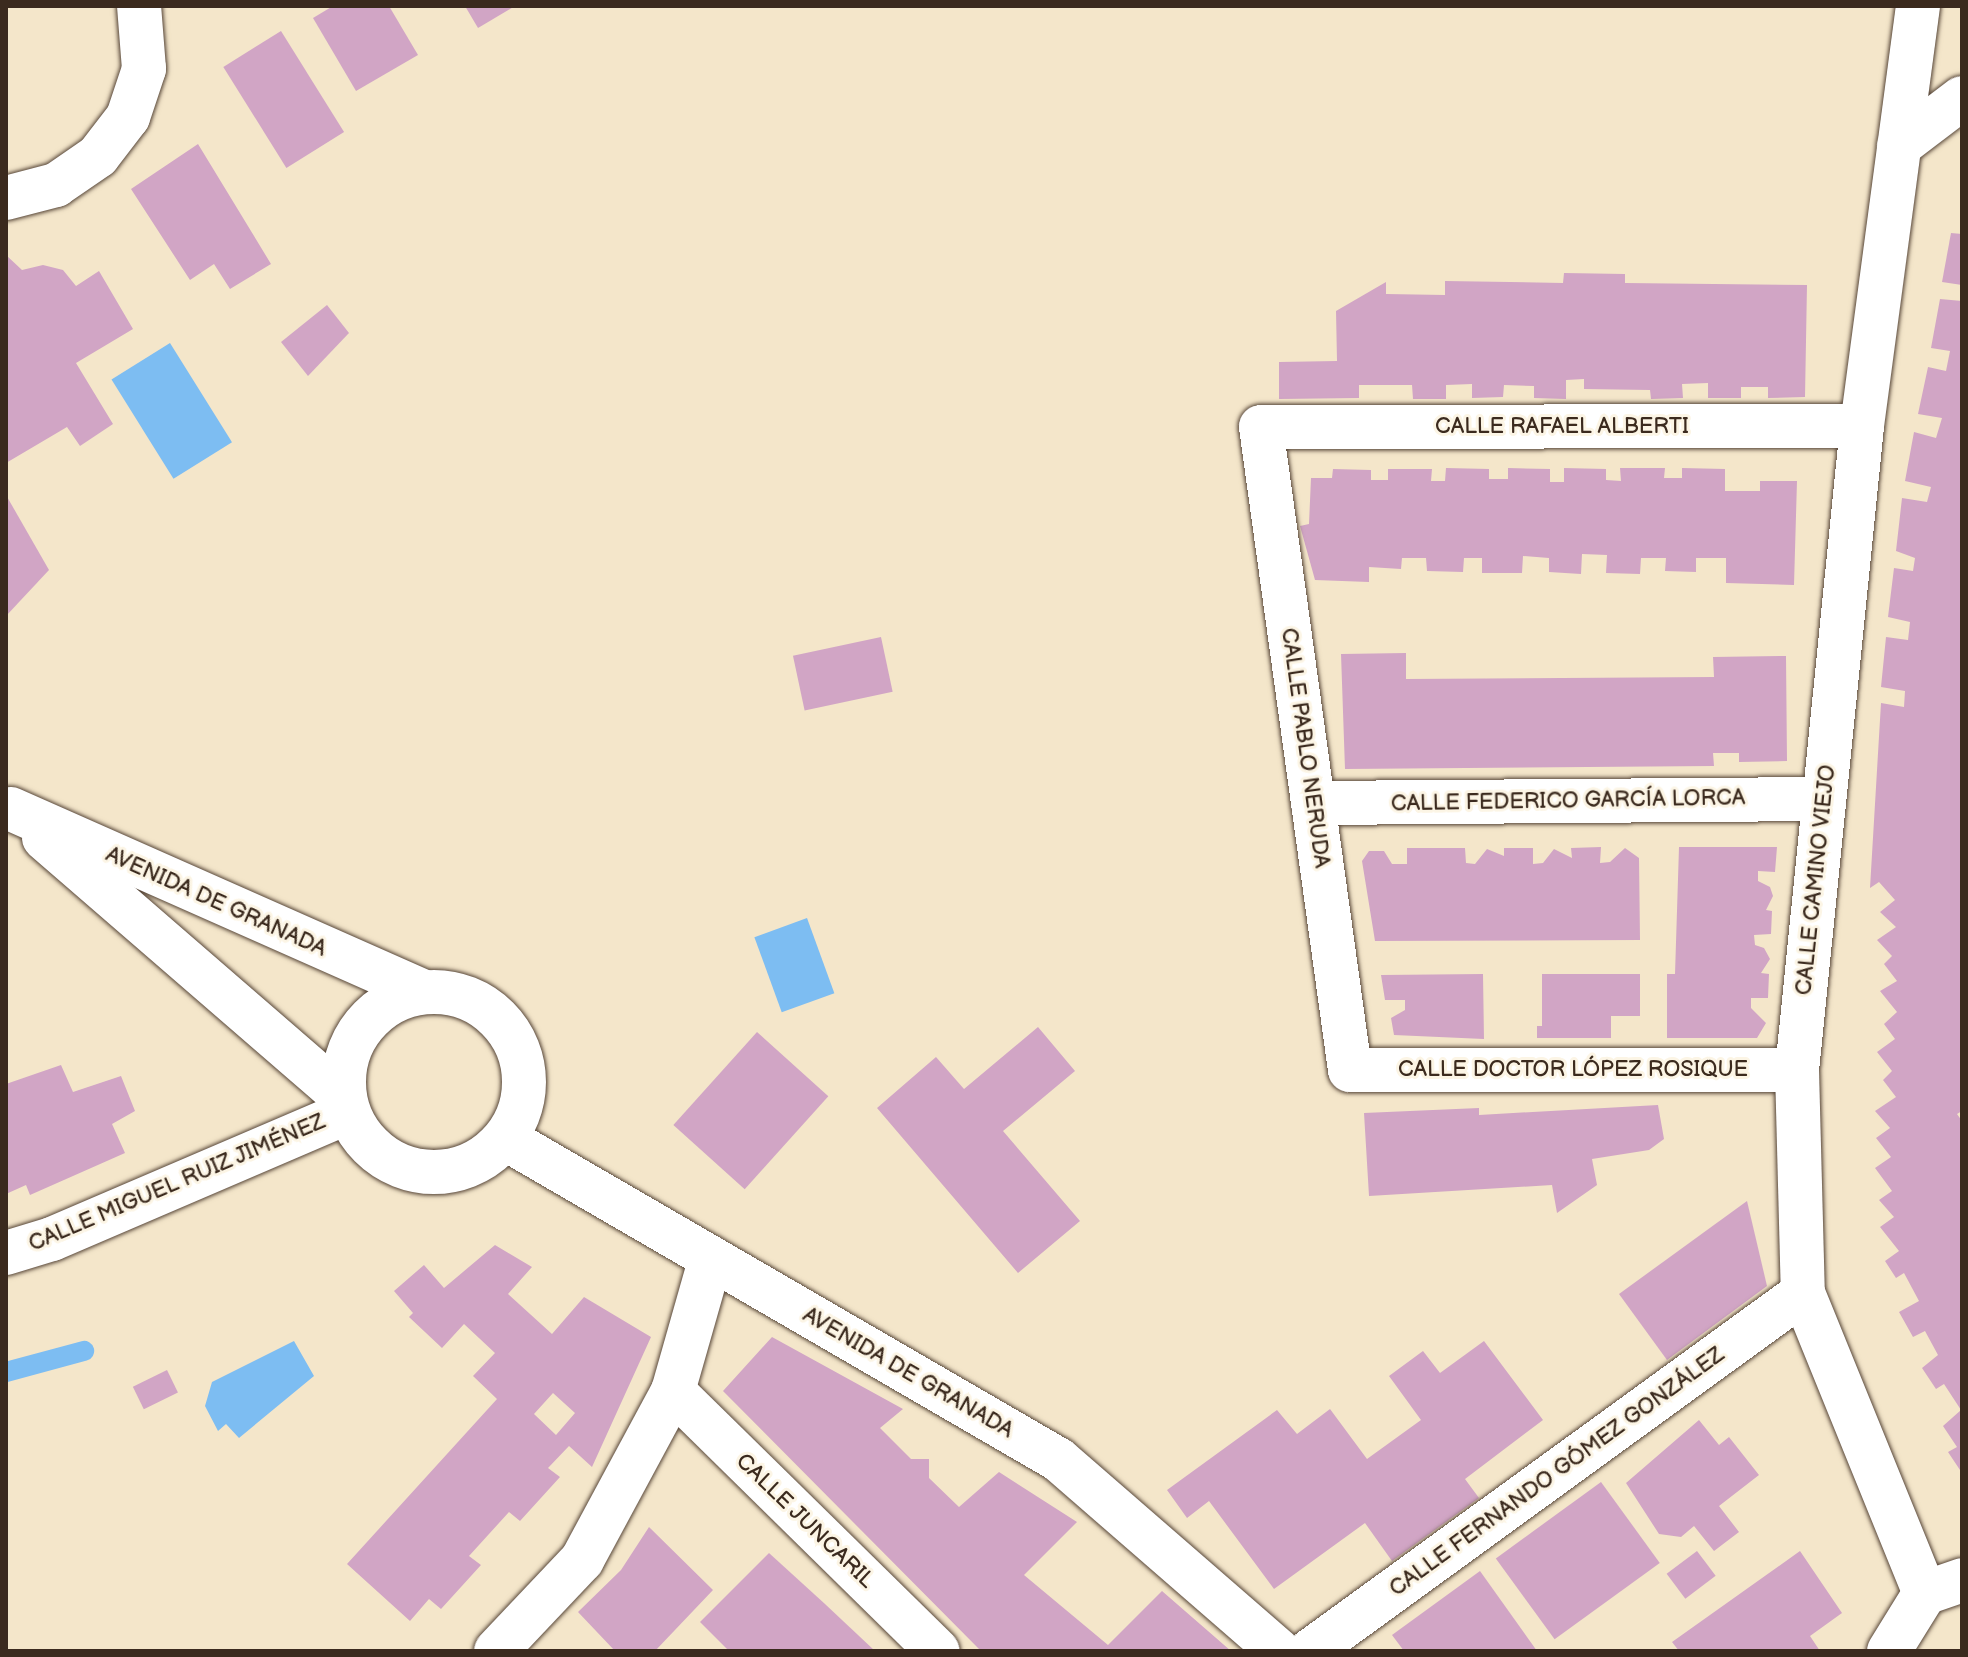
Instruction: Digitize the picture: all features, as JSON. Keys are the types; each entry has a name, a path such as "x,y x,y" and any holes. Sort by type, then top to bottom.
{"street":[{"name":"CALLE CAMINO VIEJO","path":"1918,6 1862,426 1797,1070 1803,1293 1944,1587"},
{"path":"6,198 56,185 106,146 128,117 144,69 149,10"},
{"path":"1899,146 1962,98"},
{"name":"CALLE RAFAEL ALBERTI","path":"1261,427 1862,426"},
{"name":"CALLE PABLO NERUDA","path":"1261,427 1350,1070"},
{"name":"CALLE FEDERICO GARCÍA LORCA","path":"1313,803 1824,799"},
{"name":"AVENIDA DE GRANADA","path":"8,808 423,992"},
{"name":"AVENIDA DE GRANADA","path":"8,808 346,1105"},
{"path":"423,992 474,1000 498,1018 521,1053 525,1096 506,1139 464,1169 426,1173 394,1165 362,1139 346,1105 343,1074 352,1042 368,1019 405,996 423,992"},
{"name":"CALLE DOCTOR LÓPEZ ROSIQUE","path":"1350,1070 1797,1070"},
{"name":"CALLE MIGUEL RUIZ JIMÉNEZ","path":"6,1253 52,1239 346,1105"},
{"name":"AVENIDA DE GRANADA","path":"506,1139 1059,1460 1279,1651"},
{"path":"496,1651 582,1560 673,1391 711,1258"},
{"name":"CALLE FERNANDO GÓMEZ GONZÁLEZ","path":"1310,1651 1803,1293"},
{"name":"CALLE JUNCARIL","path":"673,1391 938,1651"},
{"path":"1889,1651 1902,1624 1944,1587"}],"water":[{"path":"170,343 232,442 173,479 111,380"},
{"path":"807,918 834,993 782,1012 754,937"},
{"path":"294,1341 314,1376 239,1438 226,1424 218,1431 205,1406 212,1382"}],"building":[{"path":"333,6 389,6 418,55 356,91 313,18"},
{"path":"465,6 515,6 478,28"},
{"path":"281,31 344,132 286,168 223,67"},
{"path":"198,144 271,264 230,289 214,264 190,280 131,189"},
{"path":"1951,233 1962,234 1962,285 1942,282"},
{"path":"6,255 22,270 43,265 63,270 76,286 99,271 133,329 76,363 113,424 80,446 67,427 6,463"},
{"path":"1564,273 1625,274 1625,283 1807,285 1805,397 1768,398 1768,387 1741,387 1741,398 1708,398 1708,383 1682,384 1683,398 1651,399 1650,390 1584,389 1584,379 1566,380 1566,399 1534,398 1534,386 1504,385 1503,397 1472,398 1472,384 1446,385 1446,399 1413,399 1412,385 1359,385 1359,398 1279,399 1279,362 1337,361 1336,311 1386,282 1386,294 1445,295 1445,281 1563,283"},
{"path":"1940,299 1962,301 1962,1111 1957,1114 1962,1121 1962,1473 1948,1452 1957,1447 1943,1426 1961,1410 1944,1384 1936,1389 1922,1368 1938,1355 1925,1331 1913,1337 1899,1312 1919,1301 1904,1273 1896,1278 1885,1261 1899,1251 1880,1227 1894,1217 1879,1200 1892,1191 1875,1168 1891,1157 1876,1138 1890,1128 1875,1111 1896,1097 1883,1080 1892,1071 1877,1052 1895,1039 1884,1024 1897,1012 1880,991 1897,981 1884,964 1892,956 1877,940 1896,927 1880,912 1895,900 1879,882 1870,888 1881,703 1904,707 1905,691 1881,687 1886,637 1908,640 1910,622 1888,617 1894,568 1913,571 1915,558 1896,551 1902,498 1927,502 1931,487 1905,481 1914,432 1936,438 1942,418 1918,414 1928,367 1946,371 1950,351 1931,348"},
{"path":"327,305 349,333 308,376 281,342"},
{"path":"1446,468 1489,469 1489,479 1508,479 1508,468 1550,469 1550,482 1564,482 1564,468 1606,469 1606,480 1621,481 1620,468 1665,468 1664,478 1682,478 1682,468 1725,469 1725,491 1760,491 1760,481 1797,481 1794,585 1726,583 1726,558 1696,558 1696,572 1665,571 1666,558 1641,558 1640,574 1606,573 1607,555 1582,554 1581,574 1549,572 1549,558 1523,556 1522,573 1482,573 1482,558 1464,558 1463,572 1427,571 1426,558 1402,558 1401,569 1369,567 1369,582 1315,580 1300,526 1309,524 1311,478 1332,478 1333,469 1371,470 1371,480 1388,480 1388,469 1432,469 1431,481 1445,481"},
{"path":"6,495 49,570 6,616"},
{"path":"881,637 893,692 805,710 793,656"},
{"path":"1406,653 1406,679 1714,677 1713,657 1786,656 1787,761 1739,762 1739,753 1713,753 1714,766 1345,769 1341,654"},
{"path":"1601,847 1600,863 1610,862 1625,848 1639,858 1640,940 1375,941 1362,861 1369,851 1384,851 1392,864 1407,864 1407,848 1465,848 1466,863 1475,864 1487,849 1504,856 1504,848 1533,848 1533,864 1543,863 1554,849 1572,858 1571,848"},
{"path":"1679,847 1777,847 1775,872 1758,871 1758,881 1770,887 1773,896 1766,910 1772,911 1771,934 1754,935 1755,945 1764,948 1770,959 1761,973 1769,974 1768,998 1751,998 1751,1008 1766,1023 1757,1038 1667,1038 1667,974 1675,974"},
{"path":"1483,974 1484,1039 1394,1035 1391,1018 1405,1010 1405,1000 1385,1000 1381,975"},
{"path":"1542,974 1640,974 1640,1016 1611,1016 1611,1038 1537,1038 1537,1026 1542,1026"},
{"path":"1038,1027 1075,1071 1003,1131 1080,1221 1018,1273 877,1108 936,1057 964,1089"},
{"path":"757,1032 828,1096 745,1189 673,1125"},
{"path":"61,1065 73,1092 121,1076 135,1111 112,1124 125,1153 30,1195 26,1185 6,1194 6,1084"},
{"path":"1658,1105 1664,1139 1649,1150 1592,1159 1597,1185 1557,1213 1552,1185 1369,1196 1364,1113 1479,1108 1479,1115"},
{"path":"1747,1201 1767,1286 1667,1360 1619,1294"},
{"path":"495,1245 532,1267 508,1294 552,1334 584,1297 651,1337 592,1467 569,1446 548,1468 560,1477 520,1521 509,1512 469,1556 481,1565 441,1609 429,1599 410,1621 347,1564 497,1399 473,1376 495,1353 464,1324 442,1348 409,1317 413,1313 394,1291 424,1265 444,1288","holes":["553,1393 575,1413 556,1435 534,1414"]},
{"path":"772,1337 903,1409 880,1428 911,1459 929,1459 929,1478 959,1507 999,1472 1077,1522 1024,1575 1108,1645 1162,1591 1231,1651 981,1651 723,1391"},
{"path":"1484,1341 1543,1420 1465,1479 1479,1498 1392,1561 1365,1523 1274,1589 1209,1501 1187,1518 1167,1490 1277,1410 1297,1434 1330,1409 1367,1459 1421,1420 1389,1376 1423,1351 1440,1373"},
{"path":"167,1370 178,1392 144,1409 133,1387"},
{"path":"1699,1420 1719,1445 1729,1437 1759,1475 1719,1506 1739,1532 1714,1551 1694,1526 1681,1537 1659,1534 1626,1483"},
{"path":"1601,1482 1660,1563 1555,1639 1496,1558"},
{"path":"649,1527 713,1590 655,1651 615,1651 578,1612 621,1570"},
{"path":"1697,1551 1716,1576 1685,1599 1667,1574"},
{"path":"1800,1551 1842,1613 1810,1636 1820,1651 1679,1651 1672,1642"},
{"path":"769,1553 875,1651 729,1651 700,1622"},
{"path":"1480,1571 1537,1651 1404,1651 1392,1635"}],"waterway":[{"path":"6,1372 84,1351"}]}
